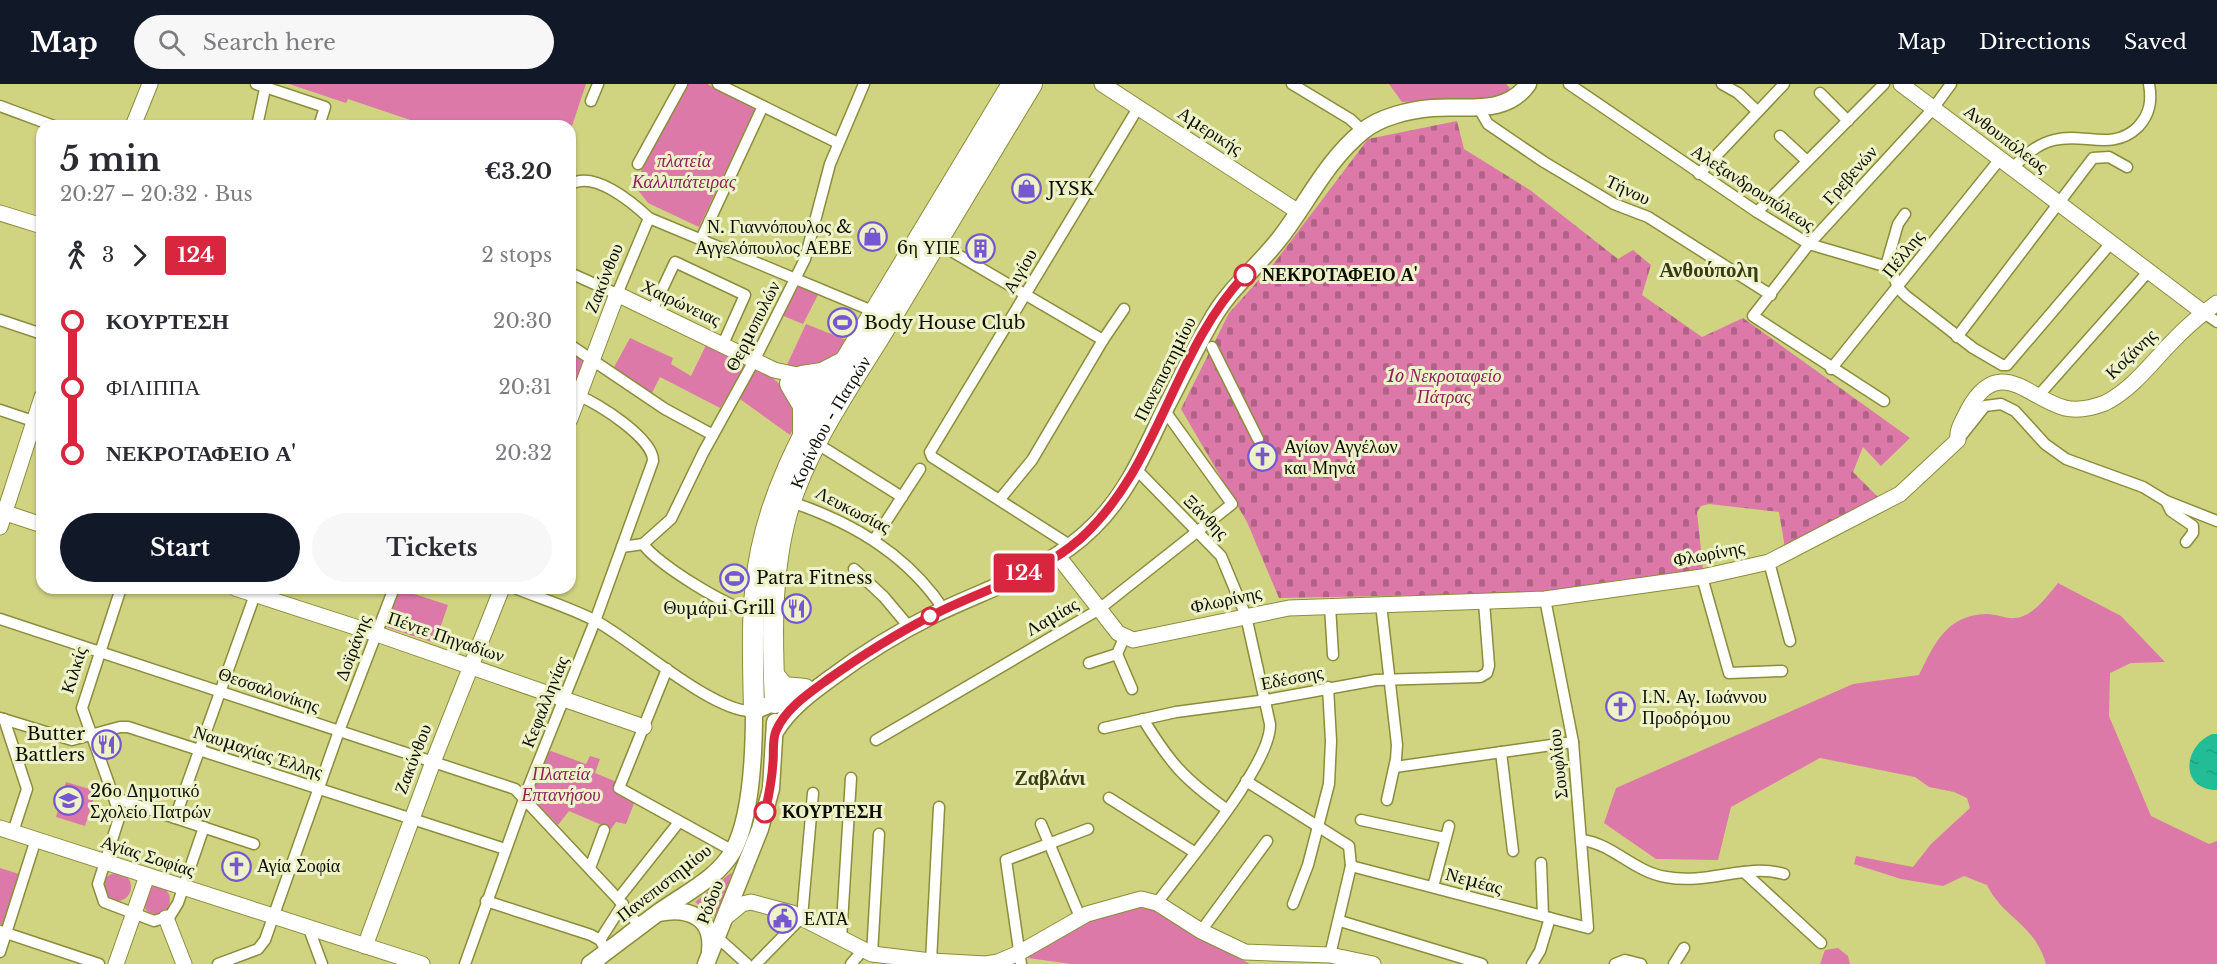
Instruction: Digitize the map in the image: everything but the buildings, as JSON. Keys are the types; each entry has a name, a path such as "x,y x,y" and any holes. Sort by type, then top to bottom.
{"highway":[{"name":"Κορίνθου - Πατρών","path":"832,398 847,359 1012,84"},
{"name":"Κορίνθου - Πατρών","path":"754,711 754,612 760,551 770,513 832,398 936,242 1032,84"},
{"path":"809,440 803,406 788,376 822,374 847,359"},
{"name":"Κορίνθου - Πατρών","path":"775,703 776,569 791,502 809,440"},
{"path":"774,675 784,687 805,689"}],"main road":[{"name":"Πανεπιστημίου","path":"775,732 791,710 824,682 863,654 944,610 1065,551 1113,504 1137,470 1218,308 1243,276 1280,238 1328,166 1363,131 1379,120 1430,108 1478,107 1511,101 1528,84"},
{"name":"Πανεπιστημίου","path":"590,964 604,946 640,927 712,874 733,851 752,772 754,711 824,682"},
{"name":"Κορίνθου - Πατρών","path":"775,703 775,732"},
{"path":"752,855 771,789 775,732"},
{"name":"Ρόδου","path":"706,964 752,855"},
{"path":"657,913 682,910 695,914 702,920 710,940 706,964"}],"street":[{"path":"135,120 150,84"},
{"path":"591,101 598,84"},
{"path":"638,164 682,84"},
{"path":"718,84 838,143"},
{"name":"Θερμοπυλών","path":"643,544 671,519 712,435 755,360 796,278 809,247 825,180 838,143 864,84"},
{"name":"Αμερικής","path":"1102,84 1297,212"},
{"path":"1292,84 1350,119 1363,131"},
{"name":"Αλεξανδρουπόλεως","path":"1569,84 1699,174 1809,244 1886,266"},
{"path":"1722,84 1738,93 1757,111"},
{"path":"1699,174 1784,84"},
{"path":"1757,212 1884,84"},
{"name":"Ανθουπόλεως","path":"1901,84 1932,110 2204,313"},
{"name":"Γρεβενών","path":"1831,369 1753,316 1809,244 1932,110 1951,84"},
{"name":"Πέλλης","path":"1831,369 1898,286 2006,164 2053,140 2111,141 2125,137 2140,124 2148,113 2151,101 2149,84"},
{"path":"258,120 263,85 325,107 321,120"},
{"path":"1820,93 1848,121"},
{"path":"0,106 38,120"},
{"path":"701,239 763,106"},
{"name":"Τήνου","path":"1478,107 1488,124 1534,155 1614,204 1648,217 1771,295"},
{"name":"Αιγίου","path":"1000,499 932,457 930,452 1138,108"},
{"path":"1780,136 1807,161"},
{"path":"1957,337 2095,156 2109,157 2127,167"},
{"path":"576,183 582,181 601,185 634,204 648,218 875,312"},
{"path":"0,213 36,224"},
{"path":"1905,214 1899,222 1886,266 1894,271 1898,286 1906,296 1957,337 1982,355 2007,365 2110,243"},
{"name":"Ζακύνθου","path":"576,403 648,218"},
{"path":"936,242 1102,340"},
{"path":"652,311 675,262 745,295 723,344"},
{"path":"2039,395 2148,272"},
{"name":"Χαιρώνειας","path":"576,276 832,398"},
{"name":"Κοζάνης","path":"1958,440 1959,430 1972,403 1988,387 2014,383 2069,409 2092,408 2112,399 2133,383 2177,337 2217,303"},
{"path":"1124,309 1102,340 1032,460 1000,499 1065,551 1098,610 1124,638 1117,654 1132,689"},
{"path":"2204,313 2217,322"},
{"path":"0,320 36,332"},
{"path":"1212,347 1258,439"},
{"path":"576,349 665,409 712,435"},
{"path":"1831,369 1884,401"},
{"name":"Κεφαλληνίας","path":"465,964 505,849 595,621 652,465 652,452 630,429 579,396"},
{"name":"Φλωρίνης","path":"1124,638 1137,639 1289,608 1545,599 1702,578 1769,562 1900,494 1958,440 1984,406 2005,405 2018,413 2045,444 2066,459 2143,487 2166,501 2217,521"},
{"path":"0,410 36,421"},
{"name":"Λαμίας","path":"876,740 1098,610 1232,504 1165,411"},
{"path":"36,427 2,517 36,524"},
{"path":"809,440 902,497"},
{"path":"874,540 920,469"},
{"name":"Ξάνθης","path":"1137,470 1221,556 1246,616 1267,700 1270,736 1246,781 1157,903"},
{"path":"2166,501 2171,511 2193,526 2193,533 2186,542"},
{"name":"Λευκωσίας","path":"791,502 833,519 874,540 920,578 944,610"},
{"path":"622,547 643,544 657,559 726,603 754,612"},
{"path":"1769,562 1790,640"},
{"path":"854,569 884,597 910,628"},
{"path":"1702,578 1729,673 1782,670"},
{"name":"Κιλκίς","path":"119,594 82,708 115,798 119,818 98,886 102,900 112,907 154,921 166,918"},
{"path":"175,818 255,594"},
{"name":"Πέντε Πηγαδίων","path":"264,594 644,727"},
{"name":"Δοϊράνης","path":"218,964 260,947 392,594"},
{"name":"Ζακύνθου","path":"366,946 411,819 500,594"},
{"path":"530,594 595,621 626,639 720,703 744,712 754,711"},
{"name":"Σουφλίου","path":"1545,599 1573,742 1588,928"},
{"name":"Εδέσσης","path":"1104,728 1209,707 1267,700 1328,687 1390,678 1480,677 1487,673 1484,602"},
{"path":"1381,604 1397,745 1388,800"},
{"path":"1330,606 1334,655"},
{"name":"Θεσσαλονίκης","path":"0,619 515,789 525,797"},
{"path":"1089,663 1117,654"},
{"path":"667,669 619,788 733,851"},
{"path":"1293,904 1306,872 1324,807 1330,775 1331,723 1328,687"},
{"path":"2,718 27,789 7,830"},
{"name":"Ναυμαχίας Έλλης","path":"2,718 71,739 124,726 505,849"},
{"path":"1143,719 1163,751 1185,778 1226,809"},
{"path":"1395,767 1573,742"},
{"path":"1501,752 1513,851"},
{"path":"842,939 851,778"},
{"path":"1246,781 1347,843 1350,849 1351,866 1340,921 1330,955"},
{"path":"756,964 802,917 813,793"},
{"path":"525,797 620,901 640,927"},
{"path":"115,798 254,844"},
{"path":"1109,798 1194,852"},
{"path":"931,962 939,807"},
{"path":"1361,820 1445,838"},
{"path":"486,901 604,946 620,901 679,822"},
{"path":"1041,824 1080,917"},
{"path":"1433,887 1449,826"},
{"path":"184,964 166,918 175,909 184,888 204,827"},
{"path":"1022,961 1006,860 1088,829"},
{"name":"Αγίας Σοφίας","path":"7,830 422,964"},
{"path":"590,868 604,830"},
{"path":"851,964 868,952 879,834"},
{"path":"0,952 3,932 36,839"},
{"path":"1582,840 1603,846 1642,870 1664,877 1704,879 1760,869 1784,874"},
{"path":"1201,931 1267,841"},
{"path":"751,902 744,886 752,855"},
{"path":"1532,964 1540,951 1546,917 1541,863"},
{"name":"Νεμέας","path":"1351,866 1588,928"},
{"path":"1744,872 1821,943"},
{"path":"117,964 147,876"},
{"path":"725,918 742,904 751,902 802,917 868,952 931,962 986,964 1022,961 1080,917 1135,899 1157,903 1201,931 1245,952 1330,955 1373,964"},
{"path":"1340,921 1482,964"},
{"path":"309,929 322,964"},
{"path":"3,932 99,964"},
{"path":"316,947 334,937"},
{"path":"717,937 747,964"},
{"path":"1674,964 1684,948"},
{"path":"1615,964 1625,960 1641,964"}],"green space":[{"path":"289,84 586,84 574,120 410,120 348,99 346,103"},
{"name":"πλατεία Καλλιπάτειρας","path":"685,84 707,84 755,109 699,227 648,203 634,185"},
{"path":"1389,84 1506,84 1510,88 1503,96 1489,98 1402,102"},
{"name":"1o Νεκροταφείο Πάτρας","path":"1457,121 1464,149 1530,190 1618,259 1633,250 1651,265 1642,295 1702,337 1743,318 1910,438 1881,466 1863,447 1853,472 1879,498 1785,548 1779,512 1709,504 1701,506 1697,512 1703,569 1535,593 1279,598 1247,522 1181,409 1229,313 1275,262 1368,139"},
{"path":"797,282 820,291 803,324 781,315"},
{"path":"806,324 846,340 828,361 814,366 786,367"},
{"path":"630,338 673,358 671,364 691,376 708,341 749,361 720,408 660,377 651,395 613,369"},
{"path":"576,356 584,362 576,381"},
{"path":"756,364 789,392 798,419 790,435 737,397"},
{"path":"2058,583 2121,616 2165,662 2131,663 2110,673 2109,716 2151,816 2209,844 2217,841 2217,964 2046,964 2034,939 2001,906 1987,885 1964,876 1943,886 1901,879 1854,864 1856,856 1913,867 1931,844 1970,808 1967,798 1954,792 1929,787 1915,777 1820,758 1731,807 1718,860 1656,859 1604,823 1616,788 1853,684 1919,675 1937,642 1952,625 1961,619 1987,614 2012,618 2022,617 2034,610"},
{"path":"397,594 414,594 448,605 435,643 386,627"},
{"name":"Πλατεία Επτανήσου","path":"551,751 586,764 590,756 600,759 595,773 619,783 635,801 626,824 616,822 611,829 569,811 558,825 528,794 544,754"},
{"path":"66,782 96,791 85,826 56,817"},
{"path":"0,868 19,874 2,925 0,924"},
{"path":"732,872 716,917 695,902"},
{"path":"117,873 127,877 131,887 127,897 117,901 107,897 103,887 107,877"},
{"path":"156,886 166,890 170,900 166,910 156,914 146,910 142,900 146,890"},
{"path":"1135,899 1250,964 1071,964 1028,958 1027,954 1071,922"},
{"path":"1838,948 1848,956 1850,964 1820,964 1825,950"}],"water":[{"path":"2212,734 2217,734 2217,790 2205,788 2196,783 2189,767 2195,748"}],"bus line":[{"name":"124","path":"765,812 771,789 775,732 787,715 804,698 854,660 880,644 931,616 1058,556 1077,542 1104,515 1137,470 1218,308 1245,275"}],"place":[{"name":"JYSK","path":"1027,189"},
{"name":"Ν. Γιαννόπουλος & Αγγελόπουλος ΑΕΒΕ","path":"873,237"},
{"name":"6η ΥΠΕ","path":"981,248"},
{"name":"ΝΕΚΡΟΤΑΦΕΙΟ Α'","path":"1245,275"},
{"name":"Body House Club","path":"843,323"},
{"name":"Αγίων Αγγέλων και Μηνά","path":"1263,457"},
{"name":"Patra Fitness","path":"735,578"},
{"name":"Θυμάριi Grill","path":"796,608"},
{"name":"Ι.Ν. Αγ. Ιωάννου Προδρόμου","path":"1621,707"},
{"name":"Butter Battlers","path":"106,744"},
{"name":"26ο Δημοτικό Σχολείο Πατρών","path":"69,801"},
{"name":"ΚΟΥΡΤΕΣΗ","path":"765,812"},
{"name":"Αγία Σοφία","path":"236,866"},
{"name":"ΕΛΤΑ","path":"783,919"}],"district":[{"name":"Ανθούπολη","path":"1709,270"},
{"name":"Ζαβλάνι","path":"1050,778"}]}
